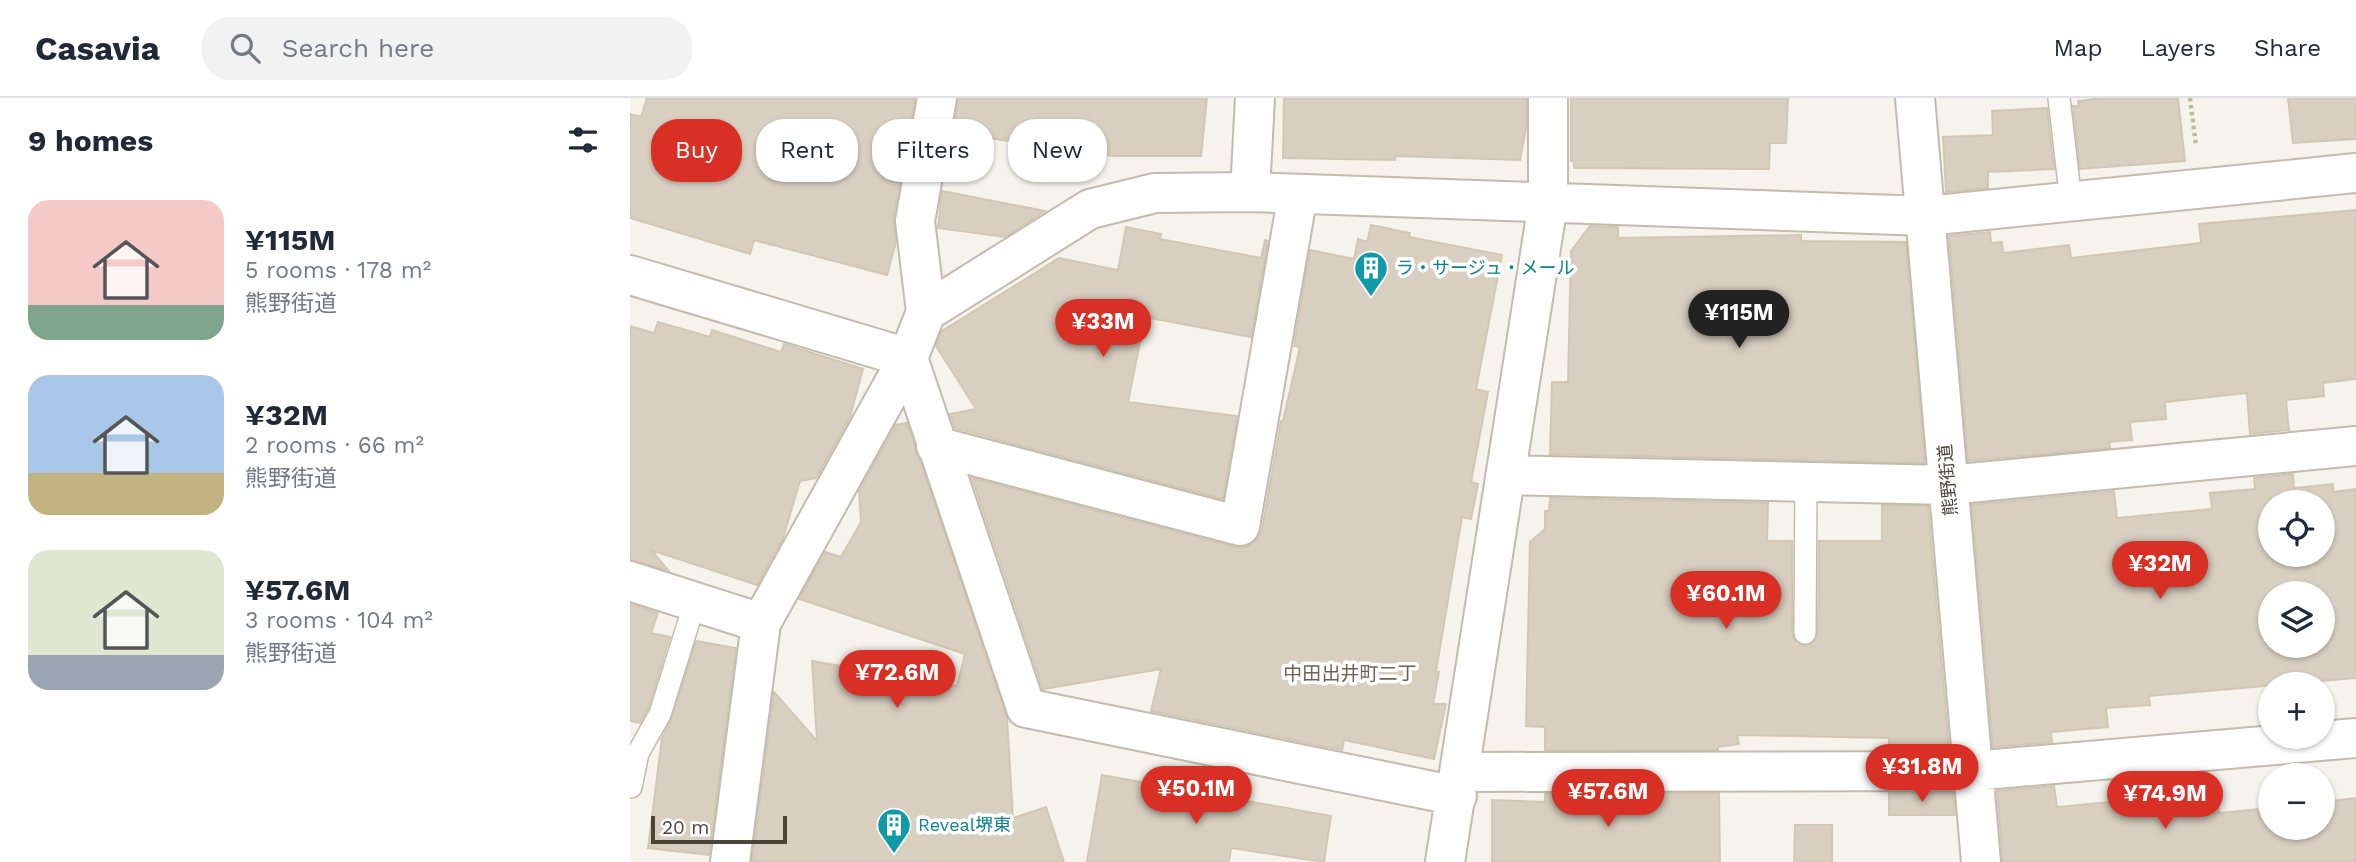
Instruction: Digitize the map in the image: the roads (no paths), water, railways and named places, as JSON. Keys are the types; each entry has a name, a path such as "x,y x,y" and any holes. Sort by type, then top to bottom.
{"street":[{"path":"730,862 761,623 908,358 926,312 915,221 937,98"},
{"path":"1251,192 1255,98"},
{"path":"1445,862 1548,204 1548,98"},
{"name":"熊野街道","path":"1915,98 1981,862"},
{"path":"926,312 1090,209 1155,193 1251,192 1926,216 2356,173"},
{"path":"936,446 1240,526 1298,194"},
{"path":"630,275 908,358"},
{"path":"908,358 1026,708 1459,784 1972,771 2356,738"},
{"path":"1507,475 1948,485 2356,446"},
{"path":"630,581 761,623"}],"lane":[{"path":"2059,98 2070,202"},
{"path":"1805,633 1806,481"},
{"path":"631,787 638,752 660,714 695,602"}],"place":[{"name":"ラ・サージュ・メール","path":"1371,298"},
{"name":"Reveal堺東","path":"894,855"}],"district":[{"name":"中田出井町二丁","path":"1350,673"}]}
